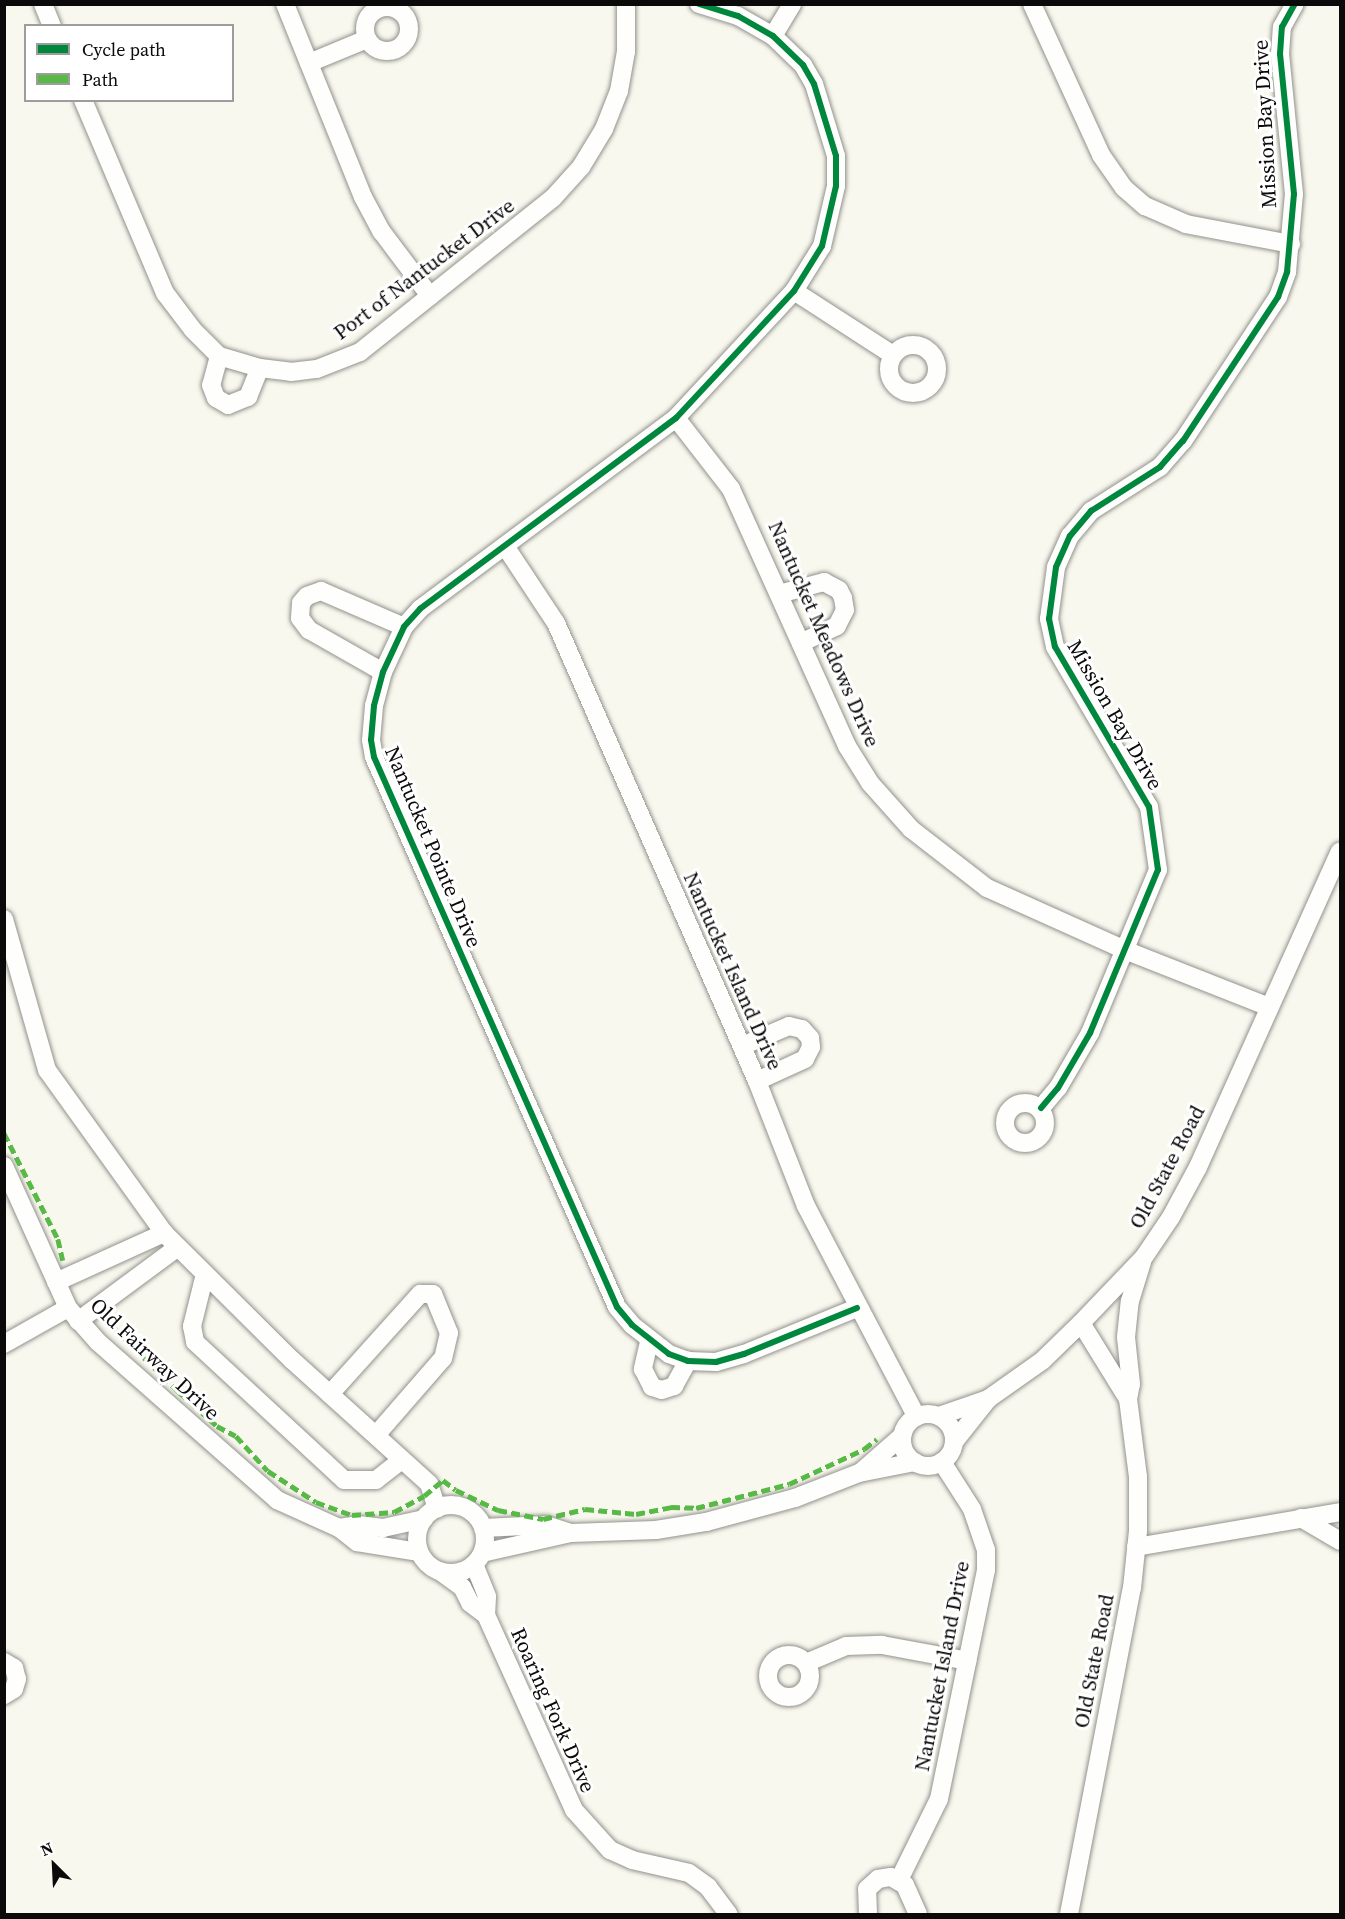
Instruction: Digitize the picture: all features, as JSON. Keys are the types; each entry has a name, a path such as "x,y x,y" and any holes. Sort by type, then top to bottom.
{"street":[{"path":"43,4 51,24"},
{"path":"285,4 363,197 382,232 430,296"},
{"name":"Port of Nantucket Drive","path":"84,102 165,293 193,330 219,356 260,368 291,372 339,362 360,352 554,198 581,166 604,129 619,90 626,52 626,4"},
{"name":"Nantucket Pointe Drive","path":"699,4 741,10 803,65 814,84 836,156 836,186 822,246 794,291 676,418 420,609 404,627 383,672 371,724 374,757 617,1307 649,1342 688,1361 716,1362 744,1354 857,1308"},
{"path":"773,36 792,4"},
{"path":"1032,4 1101,155 1124,188 1145,206 1186,224 1291,244"},
{"name":"Mission Bay Drive","path":"1041,1108 1074,1060 1127,951 1158,870 1155,828 1149,807 1055,647 1049,619 1056,567 1070,536 1091,511 1160,467 1183,441 1278,297 1287,272 1294,195 1280,54 1282,27 1295,4"},
{"path":"309,63 366,39"},
{"path":"794,291 892,355"},
{"path":"219,356 211,385 216,398 228,405 248,397 260,368"},
{"name":"Nantucket Meadows Drive","path":"676,418 731,489 847,746 870,783 911,829 987,888 1127,951 1269,1007"},
{"name":"Nantucket Island Drive","path":"505,546 556,623 742,1046 806,1206 857,1308 917,1417"},
{"path":"779,594 824,582 839,590 843,598 845,610 837,626 801,643"},
{"path":"383,672 309,630 300,618 301,603 307,596 321,591 404,627"},
{"name":"Old State Road","path":"1069,1914 1136,1547 1138,1477 1128,1399 1081,1323 1144,1257 1198,1167 1341,851"},
{"path":"4,919 46,1070 164,1233 330,1394 429,1484 430,1514"},
{"path":"742,1046 789,1026 802,1029 810,1038 811,1047 805,1059 757,1081"},
{"name":"Old Fairway Drive","path":"4,1166 56,1282 73,1314 277,1500 339,1528 357,1542 419,1551"},
{"path":"56,1282 164,1233"},
{"path":"4,1344 73,1314 178,1247"},
{"path":"1128,1399 1131,1384 1126,1337 1130,1301 1144,1257"},
{"path":"205,1274 192,1326 195,1342 254,1398 344,1480 376,1480 402,1460"},
{"path":"330,1394 420,1294 433,1294 449,1334 444,1358 376,1435"},
{"path":"478,1559 483,1528 468,1510 456,1506 430,1514 418,1529 419,1551 432,1568 441,1572 462,1571 478,1559 571,1533 656,1530 706,1522 795,1498 860,1473 915,1462 926,1466 942,1461 988,1399 1042,1360 1081,1323"},
{"path":"649,1342 644,1376 655,1388 674,1386 688,1361"},
{"path":"860,1473 902,1436 917,1417 939,1416 988,1399"},
{"path":"939,1416 950,1427 954,1442"},
{"path":"902,1436 902,1444 915,1462"},
{"name":"Nantucket Island Drive","path":"899,1880 939,1799 986,1570 986,1550 972,1509 942,1461"},
{"path":"1136,1547 1341,1512"},
{"name":"Old Fairway Drive","path":"339,1528 358,1525 383,1528 430,1514"},
{"path":"1301,1518 1341,1540"},
{"path":"483,1528 546,1525 571,1533"},
{"name":"Roaring Fork Drive","path":"478,1559 487,1597 486,1615 560,1783 592,1832 610,1850 632,1860 689,1873 708,1887 728,1914"},
{"name":"Roaring Fork Drive","path":"441,1572 462,1587 470,1603 486,1615"},
{"path":"806,1663 846,1646 882,1645 968,1661"},
{"path":"4,1662 14,1668 17,1678 14,1689 4,1695"},
{"path":"868,1914 864,1897 871,1883 883,1877 899,1880 918,1914"}],"marked path":[{"path":"4,1133 58,1239 63,1260"},
{"path":"105,1319 217,1426 236,1436 268,1471 316,1502 352,1515 394,1512 424,1496 443,1480 456,1490 498,1510 543,1519 585,1509 636,1514 671,1507 696,1508 789,1484 864,1449 877,1439"}],"cycle path":[{"path":"699,4 738,16 773,36 803,65 814,84 836,156 836,186 822,246 794,291 676,418 420,609 404,627 383,672 374,706 371,740 374,757 617,1307 632,1325 669,1354 688,1361 716,1362 744,1354 857,1308"},
{"path":"1041,1108 1058,1088 1090,1033 1158,870 1149,807 1055,647 1049,619 1056,567 1070,536 1091,511 1160,467 1183,441 1278,297 1287,272 1294,194 1280,54 1282,27 1295,4"}]}
